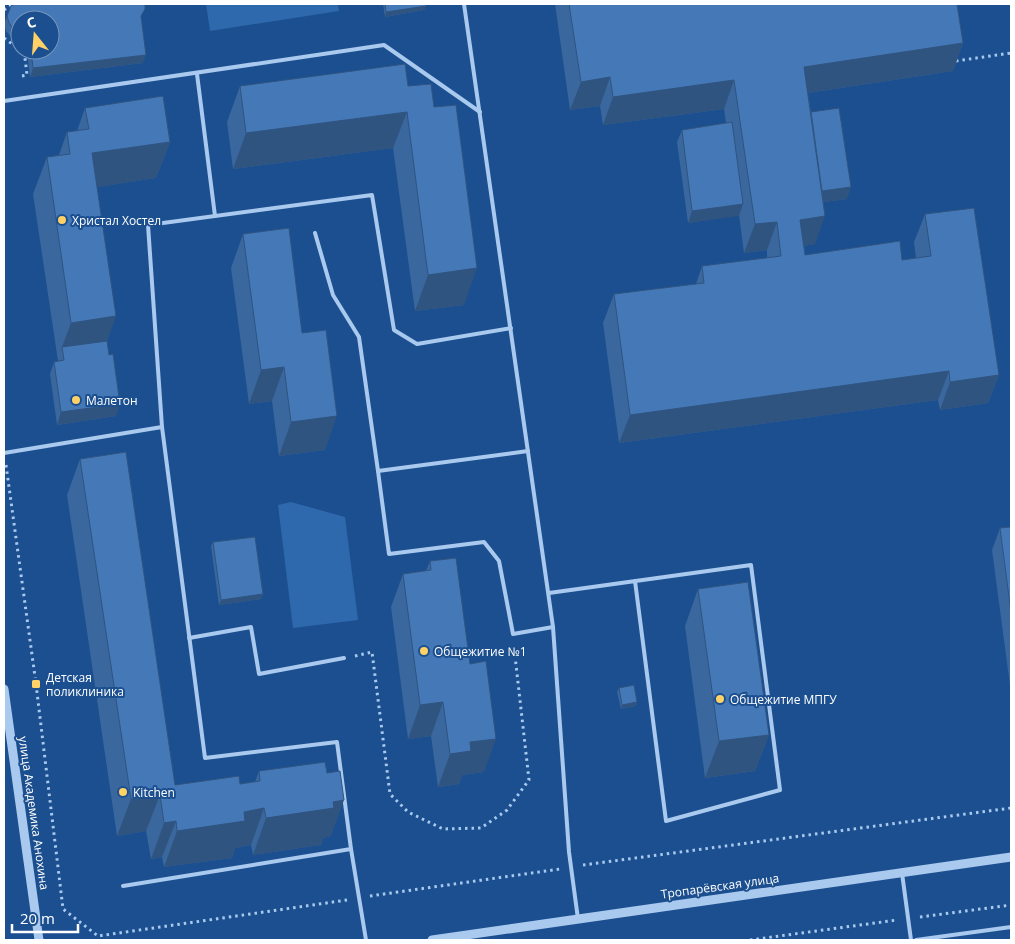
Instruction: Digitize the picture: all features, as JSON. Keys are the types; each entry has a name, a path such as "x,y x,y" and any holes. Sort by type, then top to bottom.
{"street":[{"name":"улица Академика Анохина","path":"4,689 39,940"},
{"name":"Тропарёвская улица","path":"432,940 1011,857"}],"lane":[{"path":"464,4 554,627 570,867 578,919"},
{"path":"4,101 384,45 480,112"},
{"path":"197,74 215,216"},
{"path":"366,940 351,849 337,742 205,758 162,427 148,225 372,195 394,330 417,344 511,328"},
{"path":"315,233 333,295 359,336 389,554 484,542 499,561 513,634 554,627"},
{"path":"4,453 162,427"},
{"path":"378,471 528,451"},
{"path":"549,593 636,581 751,566 780,790 666,821 636,581"},
{"path":"189,638 251,627 259,674 344,658"},
{"path":"123,886 351,849"},
{"path":"902,873 911,940"},
{"path":"916,940 1011,927"}],"path":[{"path":"4,10 13,4"},
{"path":"956,61 1011,53"},
{"path":"22,76 27,75 25,60"},
{"path":"4,453 36,684 63,909 98,936 570,867 1011,808"},
{"path":"344,658 372,652 390,794 408,812 443,829 481,828 507,810 529,780 513,634"},
{"path":"750,940 1011,906"}],"shaded area":[{"path":"206,4 338,4 339,11 210,31"},
{"path":"291,502 345,517 358,620 293,628 278,505"}],"building":[{"path":"15,4 145,4 145,9 141,16 146,55 33,68 32,60 60,60 60,10 10,10 10,24 7,16 11,6"},
{"path":"385,4 426,4 426,6 386,12"},
{"path":"569,4 957,4 963,43 804,67 825,216 800,220 805,255 900,241 902,260 931,256 925,214 974,208 999,375 950,382 949,371 630,415 614,294 704,283 702,266 781,256 777,222 755,224 734,80 613,97 610,77 581,82"},
{"path":"405,64 408,86 431,84 434,107 456,105 477,268 428,275 407,112 246,133 240,86"},
{"path":"163,96 170,142 92,153 116,316 71,323 47,157 70,154 67,132 89,129 85,108"},
{"path":"839,108 851,187 822,191 811,112"},
{"path":"732,122 743,204 692,211 682,130"},
{"path":"289,228 302,333 326,330 337,416 291,422 284,367 261,370 243,234"},
{"path":"107,341 109,355 113,354 120,404 61,412 54,362 64,360 62,347"},
{"path":"126,452 175,785 239,776 240,784 260,781 259,771 325,762 327,773 340,771 344,800 333,802 334,808 266,818 264,808 244,812 245,821 177,831 176,821 164,823 160,795 131,799 80,459"},
{"path":"1011,527 1011,612 1000,528"},
{"path":"255,537 263,594 221,600 213,542"},
{"path":"456,558 470,664 486,661 496,739 470,742 471,751 450,754 443,702 420,705 403,574 431,570 430,561"},
{"path":"748,582 769,735 719,741 698,589"},
{"path":"634,685 637,702 622,705 619,688"}],"place":[{"name":"Христал Хостел","path":"62,220"},
{"name":"Малетон","path":"76,400"},
{"name":"Общежитие №1","path":"424,651"},
{"name":"Детская поликлиника","path":"36,684"},
{"name":"Общежитие МПГУ","path":"720,699"},
{"name":"Kitchen","path":"123,792"}]}
